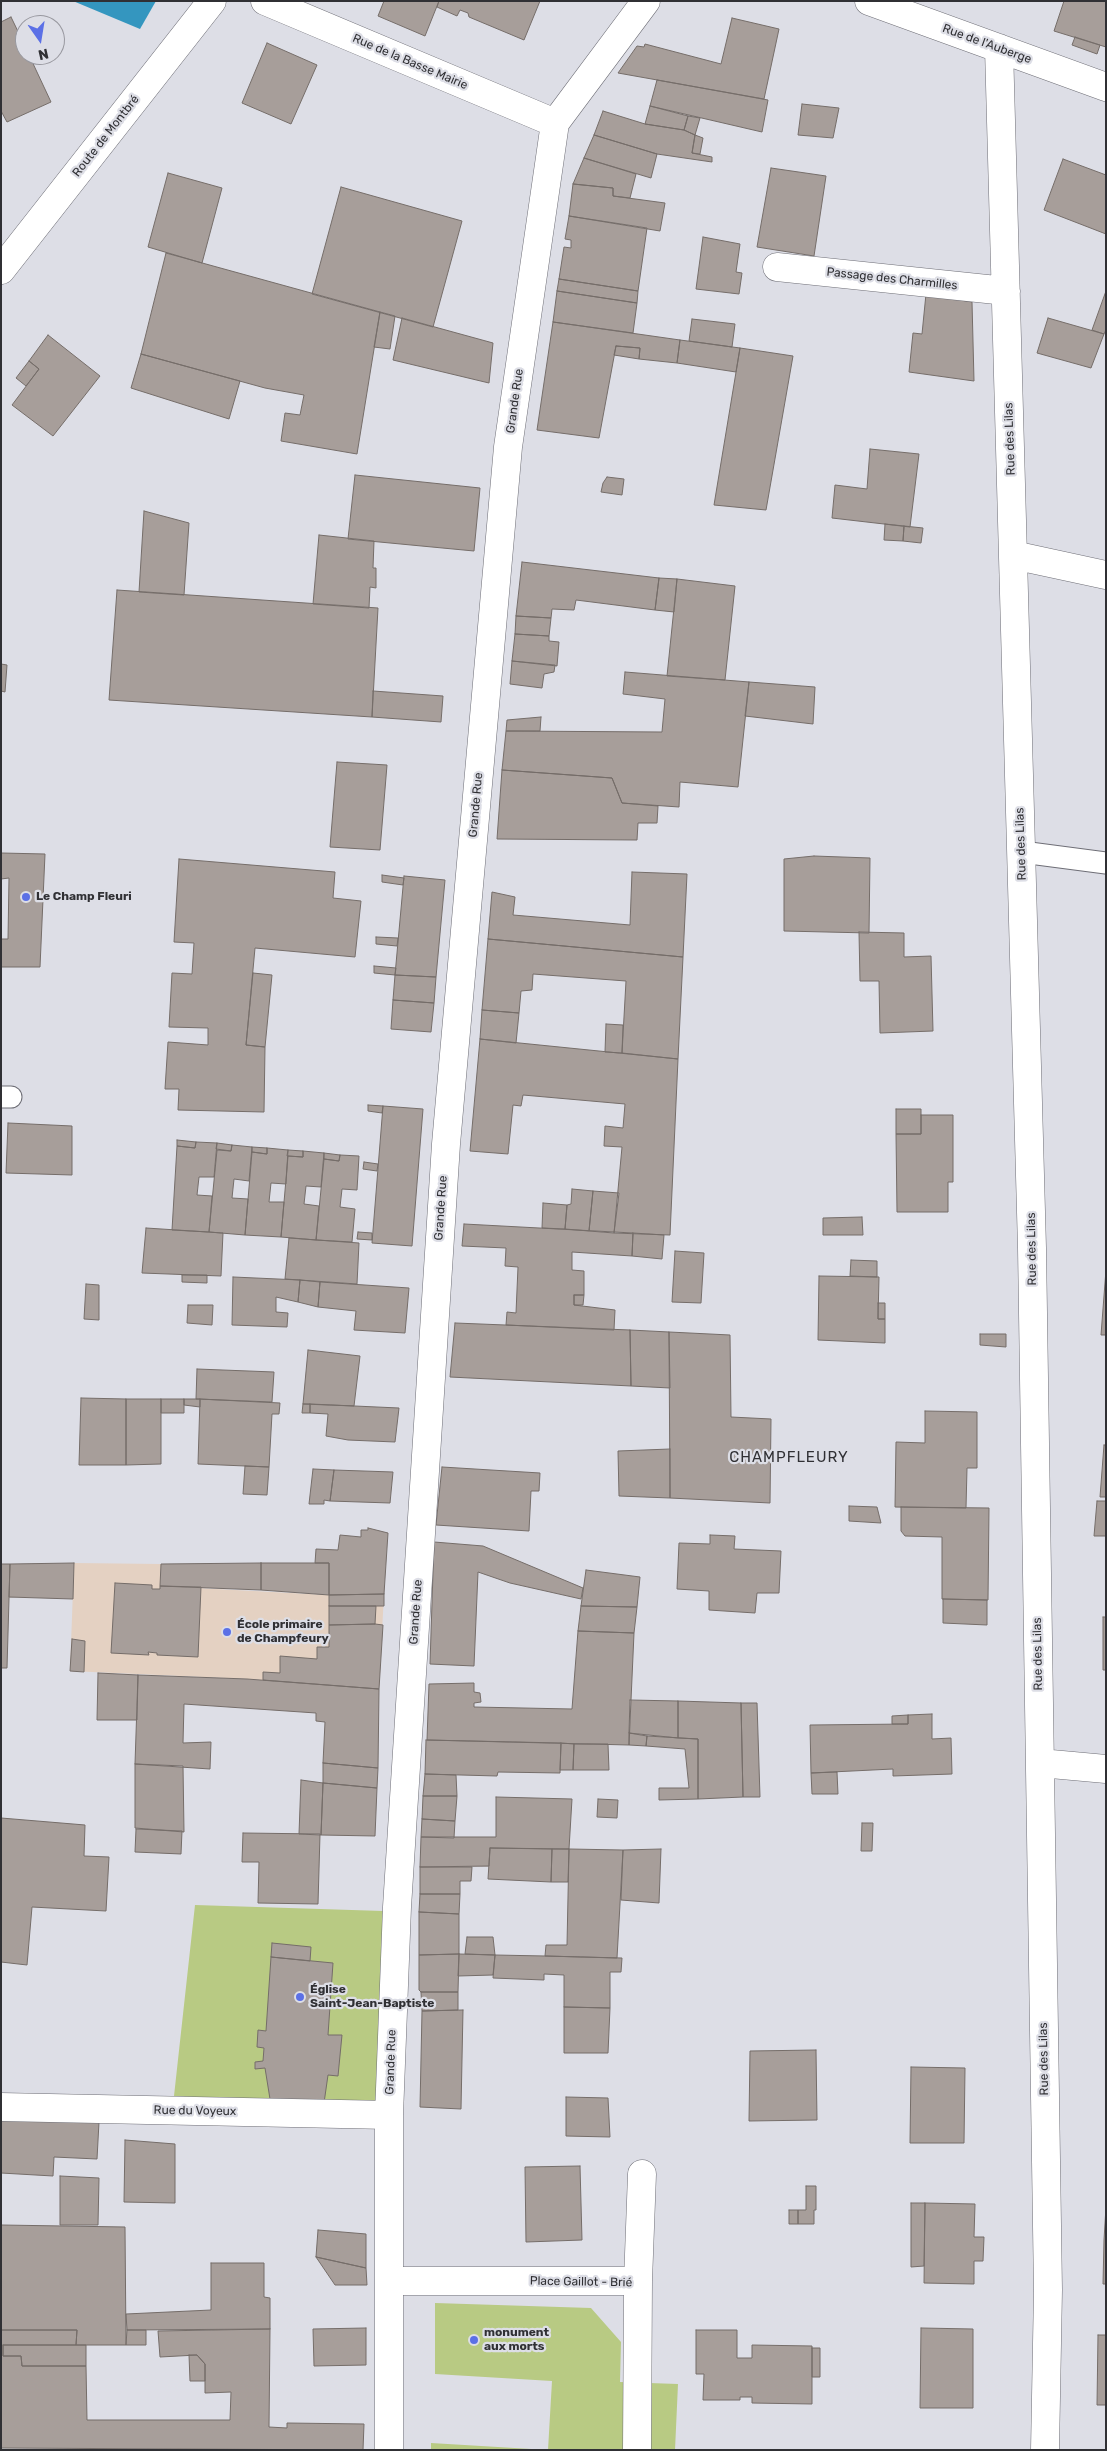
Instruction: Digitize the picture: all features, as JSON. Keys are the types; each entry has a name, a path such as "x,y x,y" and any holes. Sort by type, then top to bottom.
{"street":[{"name":"Route de Montbré","path":"1,270 212,1"},
{"name":"Rue de la Basse Mairie","path":"265,1 555,123"},
{"name":"Grande Rue","path":"389,2450 389,2115 397,1908 446,1144 508,447 555,123 646,1"},
{"name":"Rue de l'Auberge","path":"869,1 1106,87"},
{"name":"Rue des Lilas","path":"999,48 1032,1248 1048,2290 1045,2450"},
{"name":"Passage des Charmilles","path":"777,267 1006,291"},
{"path":"1013,556 1106,575"},
{"path":"1040,1763 1106,1768"},
{"name":"Rue du Voyeux","path":"1,2106 389,2115"},
{"path":"638,2282 642,2174"},
{"name":"Place Gaillot - Brié","path":"389,2281 638,2282 637,2450"}],"lane":[{"path":"1022,852 1106,863"}],"shaded area":[{"name":"École primaire de Champfeury","path":"74,1563 161,1564 160,1586 329,1595 384,1594 379,1689 247,1679 70,1671"}],"green space":[{"path":"195,1905 383,1911 382,2100 375,2114 174,2096"},
{"path":"435,2303 591,2308 621,2342 620,2382 678,2384 675,2450 548,2450 552,2381 435,2374"},
{"path":"431,2443 548,2450 431,2450"}],"water":[{"path":"73,1 156,1 140,29"}],"building":[{"path":"384,1 439,1 425,36 378,16"},
{"path":"439,1 540,1 524,40 469,17 468,13 460,10 457,16 437,7"},
{"path":"1064,1 1106,1 1106,47 1054,31"},
{"path":"11,17 15,25 15,65 34,65 51,102 7,122 1,111 1,22"},
{"path":"732,18 779,29 764,99 618,73 637,46 644,47 645,44 721,64"},
{"path":"1075,37 1100,45 1097,54 1072,45"},
{"path":"267,43 317,65 291,124 242,103"},
{"path":"657,80 768,100 762,132 650,106"},
{"path":"802,104 839,108 833,138 798,135"},
{"path":"650,106 688,116 684,130 645,124"},
{"path":"603,111 645,124 684,130 695,135 692,153 712,157 712,162 657,154 594,135"},
{"path":"688,116 700,118 695,135 684,130"},
{"path":"594,135 657,154 651,178 584,158"},
{"path":"695,135 703,138 700,154 692,153"},
{"path":"584,158 636,174 630,198 613,196 613,188 573,184"},
{"path":"1063,159 1106,175 1106,234 1044,210"},
{"path":"771,168 826,176 814,256 757,247"},
{"path":"168,173 222,188 202,263 148,247"},
{"path":"573,184 613,188 613,196 665,203 660,231 569,216"},
{"path":"341,187 462,221 433,327 312,294"},
{"path":"569,216 647,228 638,291 559,279 564,247 571,248 571,240 565,239"},
{"path":"703,237 740,244 736,272 742,273 739,294 696,289"},
{"path":"166,253 380,312 357,454 281,441 285,413 300,415 304,395 265,388 141,354"},
{"path":"559,279 638,291 637,303 557,291"},
{"path":"557,291 637,303 633,333 553,322"},
{"path":"1106,291 1106,330 1104,334 1092,330"},
{"path":"926,294 972,302 974,381 909,372 913,333 922,334"},
{"path":"380,312 395,316 390,349 374,347"},
{"path":"402,318 493,343 489,383 393,360"},
{"path":"1048,318 1104,334 1091,368 1037,353"},
{"path":"692,319 735,324 732,347 689,341"},
{"path":"553,322 680,340 677,363 639,359 640,348 616,346 599,438 537,430"},
{"path":"48,335 100,376 53,436 12,405 39,369 29,361"},
{"path":"680,340 740,348 736,372 677,363"},
{"path":"616,346 640,348 639,359 614,355"},
{"path":"740,348 793,356 766,510 714,505"},
{"path":"141,354 240,381 229,419 131,388"},
{"path":"29,361 39,369 26,386 16,378"},
{"path":"870,449 919,454 910,527 832,518 835,485 867,489"},
{"path":"355,475 480,488 474,551 348,539"},
{"path":"607,477 624,479 622,495 601,492"},
{"path":"144,511 189,523 184,595 139,592"},
{"path":"885,524 904,526 903,541 884,540"},
{"path":"904,526 923,528 921,543 903,541"},
{"path":"319,535 374,541 373,568 376,568 376,588 370,587 369,608 313,604"},
{"path":"522,562 659,578 655,610 576,600 574,610 552,609 551,618 516,616"},
{"path":"659,578 677,579 674,612 655,610"},
{"path":"677,579 735,586 725,680 667,676"},
{"path":"117,590 378,608 372,717 109,700"},
{"path":"516,616 551,618 549,636 515,634"},
{"path":"515,634 549,636 549,641 559,642 557,666 512,661"},
{"path":"512,661 555,665 554,672 544,674 542,688 510,684"},
{"path":"1,664 7,665 5,692 1,691"},
{"path":"625,672 749,682 738,787 680,782 679,807 622,803 612,778 502,770 506,731 662,732 665,699 623,694"},
{"path":"749,682 815,687 813,724 745,716"},
{"path":"373,691 443,696 441,722 372,717"},
{"path":"541,717 540,731 506,731 507,720"},
{"path":"337,762 387,765 380,850 330,847"},
{"path":"502,770 612,778 622,803 658,806 657,823 638,823 637,840 497,839"},
{"name":"Le Champ Fleuri","path":"1,853 45,854 40,967 1,967 1,939 8,939 9,878 1,879"},
{"path":"814,856 870,858 869,933 784,931 784,859"},
{"path":"179,859 335,872 333,898 361,901 355,957 255,948 246,1045 265,1047 264,1112 178,1110 179,1089 165,1089 168,1042 208,1045 208,1028 169,1027 172,973 192,974 194,943 174,942"},
{"path":"632,872 687,874 683,957 488,939 492,892 515,897 513,915 630,925"},
{"path":"382,875 404,878 403,885 382,882"},
{"path":"404,876 445,880 436,977 395,975"},
{"path":"859,932 904,933 904,957 931,956 933,1031 880,1033 879,981 860,981"},
{"path":"376,937 398,938 397,946 376,944"},
{"path":"488,939 683,957 678,1059 622,1053 626,981 533,974 532,990 521,991 519,1013 482,1010"},
{"path":"374,966 396,968 395,975 374,973"},
{"path":"253,973 272,975 265,1047 246,1045"},
{"path":"395,975 436,977 434,1003 393,1000"},
{"path":"393,1000 434,1003 431,1032 391,1029"},
{"path":"482,1010 519,1013 516,1043 480,1039"},
{"path":"606,1024 623,1025 622,1053 605,1052"},
{"path":"480,1039 678,1059 670,1235 614,1233 622,1147 604,1146 605,1126 623,1128 625,1104 523,1095 521,1106 513,1105 508,1154 470,1151"},
{"path":"368,1105 383,1106 382,1113 368,1111"},
{"path":"383,1106 423,1109 412,1246 372,1243"},
{"path":"896,1109 921,1109 921,1134 896,1134"},
{"path":"921,1115 953,1115 953,1182 948,1182 948,1212 897,1212 896,1134 921,1134"},
{"path":"8,1123 72,1126 72,1175 6,1173"},
{"path":"177,1140 196,1142 195,1148 177,1146"},
{"path":"196,1142 217,1143 214,1177 199,1177 197,1195 212,1196 209,1232 172,1230 177,1146 195,1148"},
{"path":"217,1143 232,1145 231,1151 216,1149"},
{"path":"232,1145 252,1147 249,1181 234,1179 232,1198 248,1199 245,1235 209,1232 217,1150 231,1151"},
{"path":"252,1147 267,1148 267,1154 252,1152"},
{"path":"267,1148 288,1150 286,1184 271,1183 269,1202 284,1202 281,1237 245,1235 252,1152 267,1154"},
{"path":"288,1150 303,1151 303,1157 287,1156"},
{"path":"303,1151 324,1153 321,1187 306,1186 304,1204 319,1206 316,1240 281,1237 288,1156 303,1157"},
{"path":"324,1153 340,1155 339,1161 324,1159"},
{"path":"340,1155 359,1156 357,1190 342,1189 340,1207 355,1209 352,1242 316,1240 324,1159 339,1161"},
{"path":"364,1162 378,1164 377,1171 363,1169"},
{"path":"572,1189 593,1191 589,1231 565,1229 567,1205 571,1204"},
{"path":"593,1191 619,1193 614,1233 589,1231"},
{"path":"543,1203 567,1205 565,1229 542,1228"},
{"path":"862,1217 863,1235 823,1235 823,1218"},
{"path":"464,1224 633,1233 632,1256 572,1252 572,1270 584,1271 584,1295 574,1295 574,1305 615,1310 614,1330 506,1325 507,1312 516,1313 518,1267 505,1266 506,1248 462,1246"},
{"path":"146,1228 223,1233 221,1276 142,1273"},
{"path":"358,1232 372,1233 372,1240 357,1239"},
{"path":"633,1233 664,1235 662,1259 632,1256"},
{"path":"289,1238 359,1243 357,1284 285,1279"},
{"path":"675,1251 704,1253 701,1303 672,1302"},
{"path":"851,1260 877,1261 877,1277 850,1276"},
{"path":"1106,1270 1106,1335 1101,1335"},
{"path":"182,1275 207,1275 207,1283 182,1282"},
{"path":"819,1276 879,1277 878,1319 885,1319 885,1343 818,1340"},
{"path":"233,1277 300,1280 298,1302 276,1297 276,1312 288,1313 287,1327 232,1325"},
{"path":"300,1280 320,1282 318,1307 298,1302"},
{"path":"320,1282 409,1288 405,1333 354,1330 356,1311 318,1307"},
{"path":"86,1284 99,1285 99,1320 84,1319"},
{"path":"574,1295 584,1295 583,1305 574,1305"},
{"path":"878,1303 885,1303 885,1319 878,1319"},
{"path":"188,1305 213,1305 212,1325 187,1323"},
{"path":"455,1323 630,1330 631,1386 450,1377"},
{"path":"630,1330 669,1332 670,1388 631,1386"},
{"path":"669,1332 730,1335 731,1417 771,1419 770,1503 670,1498"},
{"path":"980,1334 1006,1334 1006,1347 980,1345"},
{"path":"308,1350 360,1356 354,1406 303,1404"},
{"path":"197,1369 274,1372 272,1402 196,1399"},
{"path":"81,1398 126,1399 126,1465 79,1465"},
{"path":"126,1399 161,1399 161,1464 126,1465"},
{"path":"161,1399 184,1399 184,1413 161,1413"},
{"path":"184,1399 200,1399 200,1407 184,1405"},
{"path":"200,1399 280,1403 279,1414 272,1414 269,1467 198,1464"},
{"path":"303,1404 310,1404 310,1413 302,1413"},
{"path":"310,1404 399,1408 395,1442 348,1440 326,1436 328,1414 310,1413"},
{"path":"925,1411 977,1412 977,1468 967,1468 966,1508 895,1507 896,1442 925,1443"},
{"path":"1104,1445 1106,1445 1106,1497 1100,1497"},
{"path":"670,1449 670,1498 619,1496 618,1451"},
{"path":"245,1466 269,1467 267,1495 243,1494"},
{"path":"442,1467 540,1473 539,1491 531,1491 529,1531 436,1525"},
{"path":"313,1469 334,1470 330,1501 324,1500 324,1504 309,1504"},
{"path":"334,1470 393,1472 390,1503 330,1501"},
{"path":"1097,1501 1106,1501 1106,1536 1094,1536"},
{"path":"849,1506 877,1507 881,1523 849,1521"},
{"path":"901,1507 989,1508 988,1600 942,1599 942,1537 905,1536 901,1531"},
{"path":"368,1528 388,1533 384,1594 329,1595 329,1563 315,1563 316,1549 338,1550 340,1535 361,1537 361,1530 368,1530"},
{"path":"710,1535 735,1536 734,1549 781,1551 779,1593 757,1593 755,1613 709,1610 709,1591 677,1589 679,1543 710,1544"},
{"path":"434,1542 483,1546 583,1588 581,1599 510,1583 478,1572 474,1666 430,1664"},
{"path":"74,1563 73,1599 9,1597 10,1564"},
{"path":"261,1563 329,1563 329,1595 261,1590"},
{"path":"261,1563 261,1590 160,1586 161,1564"},
{"path":"1,1564 10,1564 7,1668 1,1668"},
{"path":"586,1570 640,1577 637,1607 581,1606"},
{"path":"115,1583 152,1585 152,1589 160,1589 160,1586 201,1587 198,1657 157,1655 157,1653 148,1652 149,1655 111,1653"},
{"path":"384,1594 384,1606 329,1606 329,1595"},
{"path":"943,1599 987,1600 987,1625 943,1623"},
{"path":"329,1606 376,1606 375,1624 329,1625"},
{"path":"581,1606 637,1607 634,1633 578,1631"},
{"path":"1103,1617 1106,1617 1106,1670 1103,1670"},
{"path":"329,1625 383,1625 379,1689 263,1680 263,1672 280,1673 280,1656 317,1659 317,1647 329,1647"},
{"path":"578,1631 634,1633 629,1745 427,1740 429,1684 474,1683 474,1692 480,1693 481,1702 474,1703 474,1707 572,1709"},
{"path":"72,1639 85,1641 84,1672 70,1671"},
{"path":"98,1673 138,1675 137,1720 97,1720"},
{"path":"138,1675 247,1679 379,1689 378,1768 323,1763 325,1722 316,1721 316,1713 184,1704 183,1743 211,1742 210,1769 135,1764"},
{"path":"630,1700 678,1701 678,1738 629,1733"},
{"path":"678,1701 741,1703 743,1797 698,1799 698,1739 678,1738"},
{"path":"741,1703 757,1703 760,1797 743,1797"},
{"path":"932,1714 932,1739 951,1738 952,1774 893,1776 893,1769 811,1773 810,1725 908,1724 908,1715"},
{"path":"908,1715 908,1724 892,1724 892,1716"},
{"path":"629,1733 647,1736 646,1746 629,1745"},
{"path":"647,1736 698,1739 698,1799 659,1800 659,1788 689,1788 685,1749 646,1746"},
{"path":"426,1740 561,1743 560,1773 498,1772 497,1776 425,1774"},
{"path":"561,1743 574,1744 573,1770 560,1770"},
{"path":"574,1744 608,1744 609,1770 573,1770"},
{"path":"323,1763 378,1768 377,1788 323,1783"},
{"path":"135,1764 183,1766 184,1832 135,1828"},
{"path":"837,1772 838,1794 812,1794 811,1773"},
{"path":"425,1774 456,1775 457,1796 423,1796"},
{"path":"301,1780 323,1783 321,1835 299,1834"},
{"path":"323,1783 377,1788 375,1836 321,1835"},
{"path":"423,1796 457,1796 455,1821 422,1819"},
{"path":"496,1797 572,1799 569,1849 490,1848 489,1866 420,1867 421,1837 496,1837"},
{"path":"598,1799 618,1800 617,1818 597,1817"},
{"path":"1,1818 85,1825 84,1856 109,1857 106,1911 32,1907 27,1965 1,1962"},
{"path":"422,1819 455,1821 454,1838 421,1837"},
{"path":"862,1823 873,1823 872,1851 861,1851"},
{"path":"136,1829 182,1831 181,1854 135,1852"},
{"path":"243,1833 320,1834 318,1904 258,1903 259,1862 242,1862"},
{"path":"490,1848 552,1849 551,1882 488,1879"},
{"path":"552,1849 569,1849 568,1882 551,1882"},
{"path":"569,1849 623,1850 617,1958 545,1956 546,1945 567,1945"},
{"path":"661,1849 659,1903 621,1900 623,1850"},
{"path":"420,1867 472,1867 471,1881 460,1881 460,1894 420,1894"},
{"path":"420,1894 460,1894 459,1914 419,1912"},
{"path":"419,1912 459,1914 459,1954 419,1955"},
{"path":"467,1937 493,1937 495,1955 465,1954"},
{"path":"272,1943 311,1947 310,1961 271,1957"},
{"path":"459,1954 495,1955 493,1975 458,1976"},
{"path":"459,1954 458,1992 421,1992 419,1990 419,1955"},
{"path":"495,1955 622,1958 621,1972 610,1972 610,2008 564,2007 564,1975 544,1974 544,1980 493,1978"},
{"name":"Église Saint-Jean-Baptiste","path":"271,1957 333,1963 328,2035 342,2035 338,2076 328,2075 324,2103 270,2099 265,2068 255,2069 255,2062 263,2061 264,2048 257,2047 258,2030 266,2031"},
{"path":"421,1992 458,1992 458,2010 422,2011"},
{"path":"564,2007 610,2008 608,2053 564,2053"},
{"path":"463,2010 461,2109 420,2107 422,2011"},
{"path":"816,2050 817,2120 749,2121 750,2051"},
{"path":"911,2067 965,2068 964,2143 910,2143"},
{"path":"566,2097 608,2098 610,2137 566,2136"},
{"path":"1,2116 99,2122 97,2159 54,2157 53,2176 1,2173"},
{"path":"125,2140 175,2144 175,2203 124,2202"},
{"path":"580,2166 582,2240 526,2242 525,2167"},
{"path":"60,2176 99,2178 98,2225 60,2225"},
{"path":"806,2186 816,2186 814,2224 798,2224 798,2210 806,2210"},
{"path":"911,2203 925,2203 924,2266 911,2267"},
{"path":"925,2203 975,2204 974,2237 984,2237 983,2261 974,2261 974,2284 924,2283"},
{"path":"1106,2207 1106,2284 1103,2284 1104,2240"},
{"path":"789,2210 798,2210 798,2224 789,2224"},
{"path":"1,2225 125,2227 126,2345 76,2345 77,2330 1,2330"},
{"path":"318,2230 366,2234 366,2268 316,2257"},
{"path":"316,2257 366,2268 367,2285 335,2285"},
{"path":"211,2263 264,2263 264,2297 270,2298 270,2329 127,2330 126,2314 211,2310"},
{"path":"366,2328 366,2365 314,2366 313,2329"},
{"path":"921,2328 973,2329 973,2408 920,2408"},
{"path":"270,2329 269,2427 287,2428 287,2423 364,2424 363,2450 1,2448 1,2330 77,2330 76,2345 3,2345 3,2356 21,2356 22,2366 86,2366 87,2420 230,2420 231,2392 205,2393 205,2364 197,2355 160,2357 158,2331"},
{"path":"127,2330 146,2330 146,2345 126,2345"},
{"path":"696,2330 737,2330 737,2358 752,2358 752,2345 812,2346 812,2404 752,2403 752,2397 740,2397 740,2400 703,2400 704,2374 696,2374"},
{"path":"1098,2335 1106,2335 1106,2405 1097,2405"},
{"path":"3,2345 86,2345 86,2366 22,2366 21,2356 3,2356"},
{"path":"812,2348 820,2348 820,2377 812,2377"},
{"path":"189,2355 197,2355 205,2364 205,2381 190,2381"}],"place":[{"name":"Le Champ Fleuri","path":"26,897"},
{"name":"École primaire de Champfeury","path":"227,1632"},
{"name":"Église Saint-Jean-Baptiste","path":"300,1997"},
{"name":"monument aux morts","path":"474,2340"}],"district":[{"name":"CHAMPFLEURY","path":"789,1458"}]}
